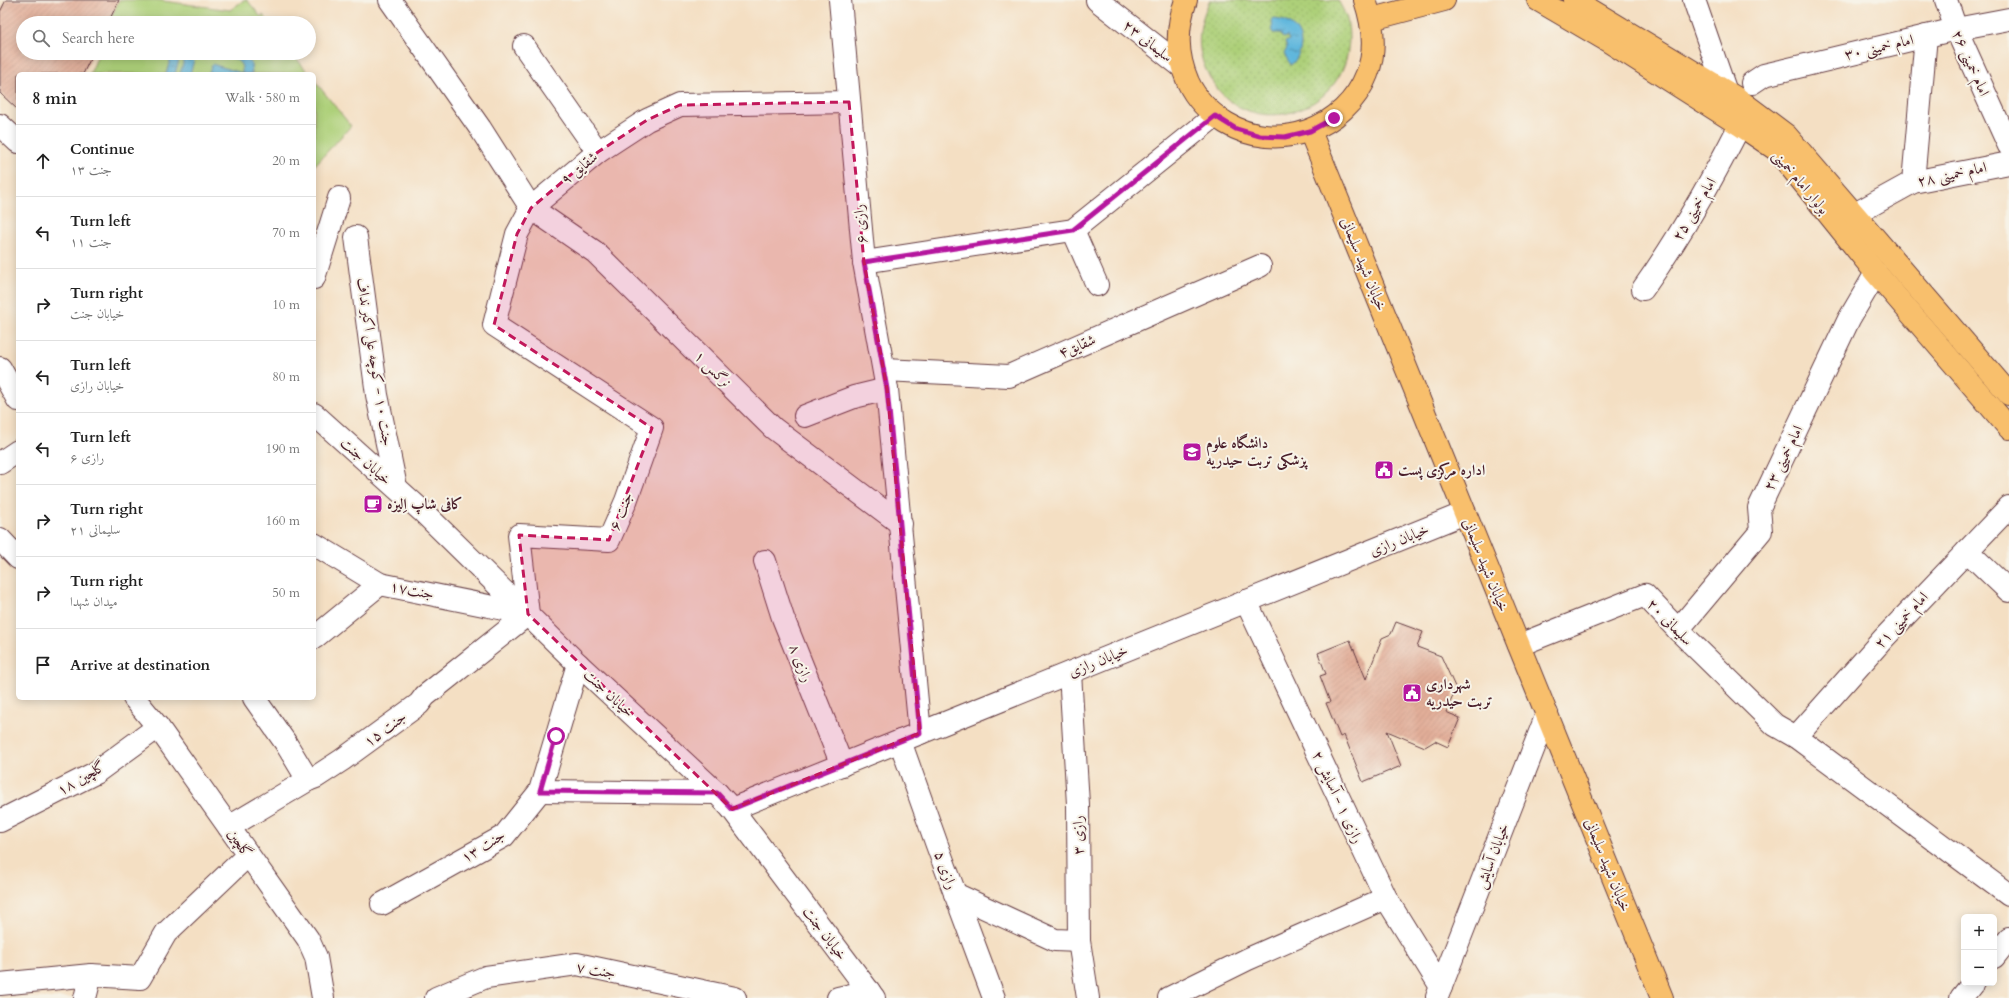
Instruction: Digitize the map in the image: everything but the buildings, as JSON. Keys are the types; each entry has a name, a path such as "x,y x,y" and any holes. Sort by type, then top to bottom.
{"main road":[{"path":"1186,0 1180,19 1178,43 1181,66 1194,94 1215,116 1236,129 1260,136 1285,137 1310,131 1334,118 1354,98 1367,74 1373,47 1368,10 1444,0"},
{"name":"بولوار امام خمینی","path":"1538,0 1608,41 1777,150 1873,268 2009,428"},
{"name":"بولوار امام خمینی","path":"1574,0 1726,92 1786,135 2009,394"},
{"name":"خیابان شهید سلیمانی","path":"1310,131 1662,998"},
{"path":"1873,268 1885,250"}],"street":[{"path":"390,0 480,128 531,208"},
{"name":"رازی ۶","path":"840,0 864,262 885,379 901,524 920,733"},
{"name":"سلیمانی ۲۳","path":"1097,0 1181,66"},
{"path":"1694,0 1726,92"},
{"name":"امام خمینی ۲۶","path":"1946,0 1956,29 2009,146"},
{"name":"امام خمینی ۳۰","path":"1752,83 1764,75 1956,29 2009,19"},
{"path":"1913,182 1926,36"},
{"path":"524,46 598,152"},
{"name":"شقایق ۹","path":"580,380 494,325 517,234 531,208 598,152 647,120 680,105 849,102"},
{"path":"864,262 1073,230 1215,116"},
{"path":"0,125 16,140"},
{"name":"امام خمینی ۲۵","path":"1643,289 1668,253 1712,179 1740,125"},
{"name":"امام خمینی ۲۸","path":"1855,214 1913,182 2009,163"},
{"path":"316,272 339,198"},
{"name":"نرگس ۱","path":"531,208 595,252 773,428 901,524"},
{"path":"1073,230 1097,285"},
{"name":"جنت ۱۰ - کوچه علی اکبر نداف","path":"356,237 377,395 396,487"},
{"name":"شقایق۴","path":"805,416 854,397 885,379 1009,376 1260,266"},
{"name":"امام خمینی ۲۳","path":"1678,630 1762,531 1759,508 1873,268"},
{"path":"0,368 16,396"},
{"name":"جنت ۶","path":"528,614 519,536 609,540 626,501 652,428 580,380"},
{"name":"خیابان جنت","path":"316,416 396,487 578,664 717,793 732,809 872,995"},
{"path":"0,463 16,452"},
{"name":"امام خمینی ۲۱","path":"1796,737 1884,638 2009,507"},
{"name":"خیابان رازی","path":"732,809 1465,513"},
{"path":"316,545 380,584"},
{"path":"1967,551 2009,591"},
{"name":"رازی ۸","path":"765,561 783,618 842,765"},
{"name":"جنت۱۷","path":"316,636 380,584 528,614"},
{"name":"سلیمانی ۲۰","path":"1519,645 1645,595 1678,630 1774,725 1796,737 2006,888"},
{"name":"رازی ۱ - آسایش ۲","path":"1246,601 1386,898 1439,993"},
{"name":"جنت ۱۵","path":"229,827 308,780 316,777 342,760 419,704 425,696 528,614"},
{"name":"جنت ۱۳","path":"382,904 504,836 540,791 578,664"},
{"name":"رازی ۳","path":"1070,672 1078,804 1078,941 1088,998"},
{"name":"گلچین","path":"136,700 158,727 308,939 316,957 323,998"},
{"path":"255,700 285,742 308,780"},
{"name":"خیابان آسایش","path":"1439,993 1546,714"},
{"name":"گلچین ۱۸","path":"0,821 94,773 158,727"},
{"name":"رازی ۵","path":"900,741 994,998"},
{"path":"540,791 717,793"},
{"path":"0,984 91,975 140,978 166,933 248,855"},
{"path":"955,894 1055,940 1078,941"},
{"path":"1169,998 1248,959 1386,898"},
{"path":"1997,953 2009,938"},
{"name":"جنت ۷","path":"436,998 486,977 577,964 735,998"},
{"path":"85,998 91,975"},
{"path":"838,998 872,995"}],"highlighted area":[{"path":"849,102 864,262 887,389 920,733 732,809 528,614 519,535 609,540 652,428 494,325 517,234 531,208 598,152 647,120 680,105"}],"green space":[{"path":"119,0 156,0 230,10 244,0 247,0 260,16 112,16"},
{"path":"1210,0 1338,0 1347,19 1348,51 1338,77 1321,97 1298,110 1273,115 1248,111 1225,97 1207,72 1203,63 1200,45 1201,27"},
{"path":"96,60 298,60 307,72 91,72"},
{"path":"316,82 351,126 316,164"}],"water":[{"path":"1272,19 1281,20 1289,24 1299,35 1301,42 1300,50 1297,58 1291,65 1284,54 1287,48 1285,42 1289,40 1287,36 1283,38 1280,33 1273,33"},
{"path":"170,60 179,60 176,72 167,72"},
{"path":"184,60 194,60 191,72 181,72"},
{"path":"237,60 249,60 251,63 252,72 242,72 241,64"},
{"path":"212,64 239,72 209,72"}],"place":[{"name":"دانشگاه علوم پزشکی تربت حیدریه","path":"1192,452"},
{"name":"اداره مرکزی پست","path":"1384,470"},
{"name":"کافی شاپ اِلیزه","path":"373,504"},
{"name":"شهرداری تربت حیدریه","path":"1412,693"}],"route":[{"path":"556,736 540,791 717,793 732,809 920,733 887,389 864,262 1073,230 1215,116 1236,129 1260,136 1285,137 1310,131 1334,118"}]}
